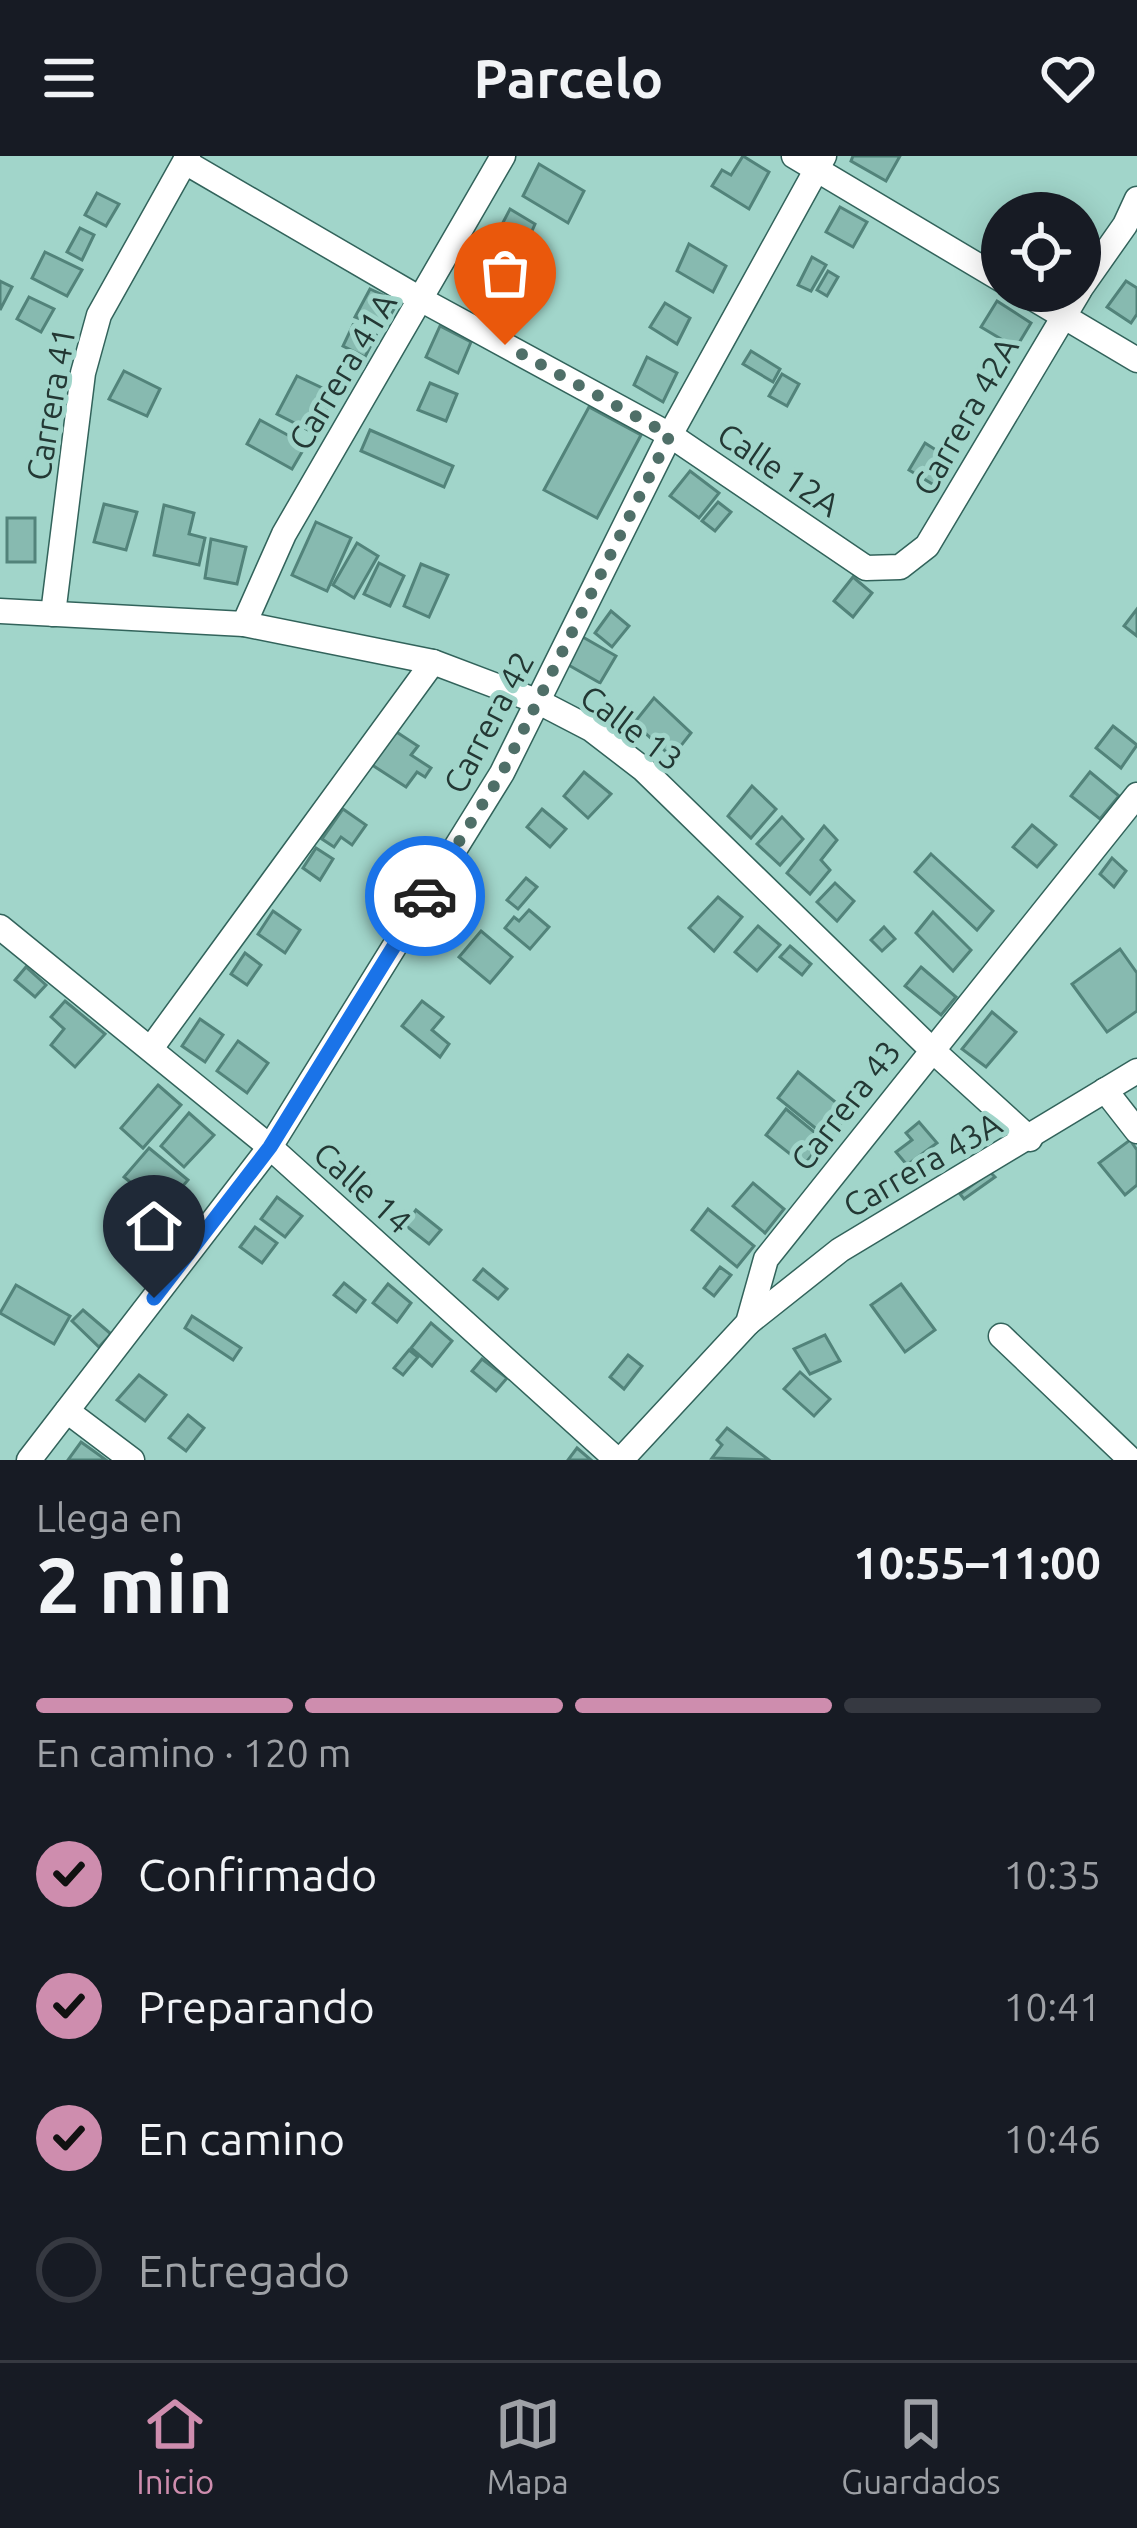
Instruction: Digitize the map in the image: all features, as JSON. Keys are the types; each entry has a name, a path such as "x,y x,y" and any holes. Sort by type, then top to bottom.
{"street":[{"name":"Carrera 41A","path":"244,624 284,534 503,156"},
{"path":"794,156 821,163 981,266"},
{"name":"Calle 12A","path":"186,159 422,300 670,435 866,568 900,567"},
{"name":"Carrera 41","path":"53,614 83,373 99,315 186,159"},
{"name":"Carrera 42","path":"29,1460 270,1147 502,773 670,435 821,163"},
{"name":"Carrera 42A","path":"1101,259 1137,199"},
{"path":"1056,312 1137,360"},
{"name":"Carrera 42A","path":"900,567 927,546 1063,312"},
{"name":"Calle 13","path":"0,611 244,624 433,662 538,701 591,729 643,769 1030,1139"},
{"path":"152,1047 433,662"},
{"name":"Carrera 43","path":"619,1460 748,1322 766,1259 1137,795"},
{"name":"Calle 14","path":"0,928 270,1147 619,1460"},
{"name":"Carrera 43A","path":"748,1322 840,1250 1137,1071"},
{"path":"1105,1090 1137,1131"},
{"path":"1001,1336 1131,1460"},
{"path":"67,1411 132,1460"}],"building":[{"path":"743,156 769,172 749,209 712,186 722,170 731,175"},
{"path":"853,156 900,156 886,181 851,161"},
{"path":"539,164 584,191 568,223 523,196"},
{"path":"97,193 119,204 106,226 85,215"},
{"path":"840,207 867,222 853,247 826,232"},
{"path":"510,209 535,224 523,251 496,236"},
{"path":"80,228 94,235 82,260 67,252"},
{"path":"689,244 726,266 713,292 677,271"},
{"path":"45,252 82,270 67,296 32,278"},
{"path":"812,257 826,265 811,291 798,285"},
{"path":"828,271 838,277 827,296 817,290"},
{"path":"477,275 524,302 511,328 465,300"},
{"path":"0,281 12,287 0,310"},
{"path":"1126,281 1137,288 1137,314 1131,323 1107,307"},
{"path":"370,289 398,302 383,328 355,317"},
{"path":"29,297 54,309 41,332 17,319"},
{"path":"665,303 690,318 677,344 650,327"},
{"path":"990,312 1014,312 1031,323 1016,348 981,327"},
{"path":"353,325 376,335 365,357 343,346"},
{"path":"440,326 471,342 458,373 426,357"},
{"path":"751,351 780,369 773,382 743,364"},
{"path":"647,357 677,373 663,402 634,385"},
{"path":"124,371 160,389 147,416 109,399"},
{"path":"782,374 799,384 787,406 769,396"},
{"path":"297,376 335,394 314,433 277,414"},
{"path":"430,383 457,394 446,421 418,410"},
{"path":"589,407 641,435 597,518 544,490"},
{"path":"260,420 306,445 292,469 247,444"},
{"path":"370,430 453,466 444,487 361,451"},
{"path":"925,443 950,459 934,485 909,470"},
{"path":"690,471 719,493 699,518 670,496"},
{"path":"718,502 731,512 715,531 702,521"},
{"path":"104,504 137,512 126,550 94,542"},
{"path":"164,505 194,513 189,534 205,538 199,565 154,555"},
{"path":"7,518 35,518 35,562 7,562"},
{"path":"316,522 351,538 327,591 292,575"},
{"path":"211,539 246,547 237,584 205,578"},
{"path":"357,543 378,556 354,598 333,585"},
{"path":"379,563 404,576 390,606 364,594"},
{"path":"421,564 448,575 429,617 404,606"},
{"path":"853,577 872,593 853,617 834,601"},
{"path":"1137,609 1137,636 1124,626"},
{"path":"611,611 629,626 612,647 595,633"},
{"path":"581,636 616,656 600,683 565,663"},
{"path":"654,698 691,733 672,757 634,723"},
{"path":"1113,726 1137,745 1121,768 1096,748"},
{"path":"395,731 418,746 411,755 431,768 425,777 417,772 406,787 366,761"},
{"path":"584,772 611,794 588,818 564,796"},
{"path":"1090,772 1119,796 1100,819 1071,796"},
{"path":"752,786 776,809 751,838 728,816"},
{"path":"343,809 366,825 352,845 341,837 334,847 322,839"},
{"path":"542,809 566,829 550,847 527,827"},
{"path":"782,817 803,839 780,865 757,844"},
{"path":"1032,825 1056,845 1037,867 1013,847"},
{"path":"824,826 837,840 821,860 830,870 810,894 787,873"},
{"path":"316,848 333,859 320,880 303,868"},
{"path":"931,854 993,911 977,930 915,872"},
{"path":"1112,858 1126,871 1114,887 1100,874"},
{"path":"526,878 537,887 518,909 507,900"},
{"path":"835,883 854,901 837,921 817,902"},
{"path":"718,897 742,917 714,951 689,928"},
{"path":"529,910 549,927 530,949 505,928"},
{"path":"273,911 300,930 285,953 258,934"},
{"path":"933,912 971,950 953,971 916,933"},
{"path":"758,926 780,945 757,971 735,952"},
{"path":"884,927 895,939 882,951 871,940"},
{"path":"481,931 512,957 490,983 459,957"},
{"path":"790,946 811,964 802,975 780,957"},
{"path":"1120,949 1137,973 1137,1011 1107,1032 1072,984"},
{"path":"245,953 261,965 247,985 231,974"},
{"path":"26,967 46,985 35,997 15,980"},
{"path":"921,967 956,997 941,1015 905,986"},
{"path":"65,1001 105,1034 75,1067 51,1045 64,1029 51,1017"},
{"path":"422,1001 443,1017 432,1030 449,1044 440,1057 402,1026"},
{"path":"992,1012 1016,1032 986,1067 962,1049"},
{"path":"200,1019 223,1035 205,1062 182,1046"},
{"path":"238,1041 268,1063 247,1093 217,1071"},
{"path":"798,1072 849,1113 829,1139 778,1098"},
{"path":"158,1085 181,1105 143,1148 121,1128"},
{"path":"786,1109 824,1140 804,1165 766,1135"},
{"path":"189,1113 214,1135 184,1167 161,1146"},
{"path":"919,1122 937,1143 907,1165 896,1152 912,1140 906,1133"},
{"path":"1130,1140 1137,1150 1137,1185 1125,1195 1099,1163"},
{"path":"149,1148 188,1180 163,1209 124,1177"},
{"path":"990,1172 995,1177 964,1199 960,1194"},
{"path":"753,1183 784,1209 765,1233 733,1206"},
{"path":"277,1197 302,1216 285,1237 261,1219"},
{"path":"708,1209 754,1246 737,1267 692,1230"},
{"path":"416,1210 441,1230 429,1244 405,1225"},
{"path":"255,1227 277,1243 262,1263 240,1247"},
{"path":"720,1267 731,1275 714,1296 704,1288"},
{"path":"483,1269 507,1289 498,1299 474,1280"},
{"path":"344,1283 365,1300 356,1312 334,1295"},
{"path":"388,1284 411,1303 397,1322 373,1303"},
{"path":"901,1284 935,1330 905,1352 871,1305"},
{"path":"16,1285 70,1316 54,1344 0,1313"},
{"path":"83,1310 111,1334 99,1347 72,1321"},
{"path":"192,1316 241,1348 233,1360 185,1328"},
{"path":"431,1323 452,1341 432,1366 411,1348"},
{"path":"825,1335 840,1361 810,1374 794,1349"},
{"path":"409,1350 418,1357 403,1375 394,1368"},
{"path":"628,1355 642,1366 624,1389 610,1377"},
{"path":"482,1359 507,1378 496,1391 472,1371"},
{"path":"800,1372 830,1399 814,1416 784,1389"},
{"path":"139,1375 166,1395 145,1421 117,1400"},
{"path":"188,1415 204,1428 186,1451 169,1438"},
{"path":"727,1428 769,1460 712,1458"},
{"path":"81,1442 95,1452 106,1460 68,1460"},
{"path":"577,1448 591,1460 568,1460"}],"way so far":[{"path":"425,896 502,773 670,435 505,345"}],"route":[{"path":"154,1298 270,1147 425,896"}]}
